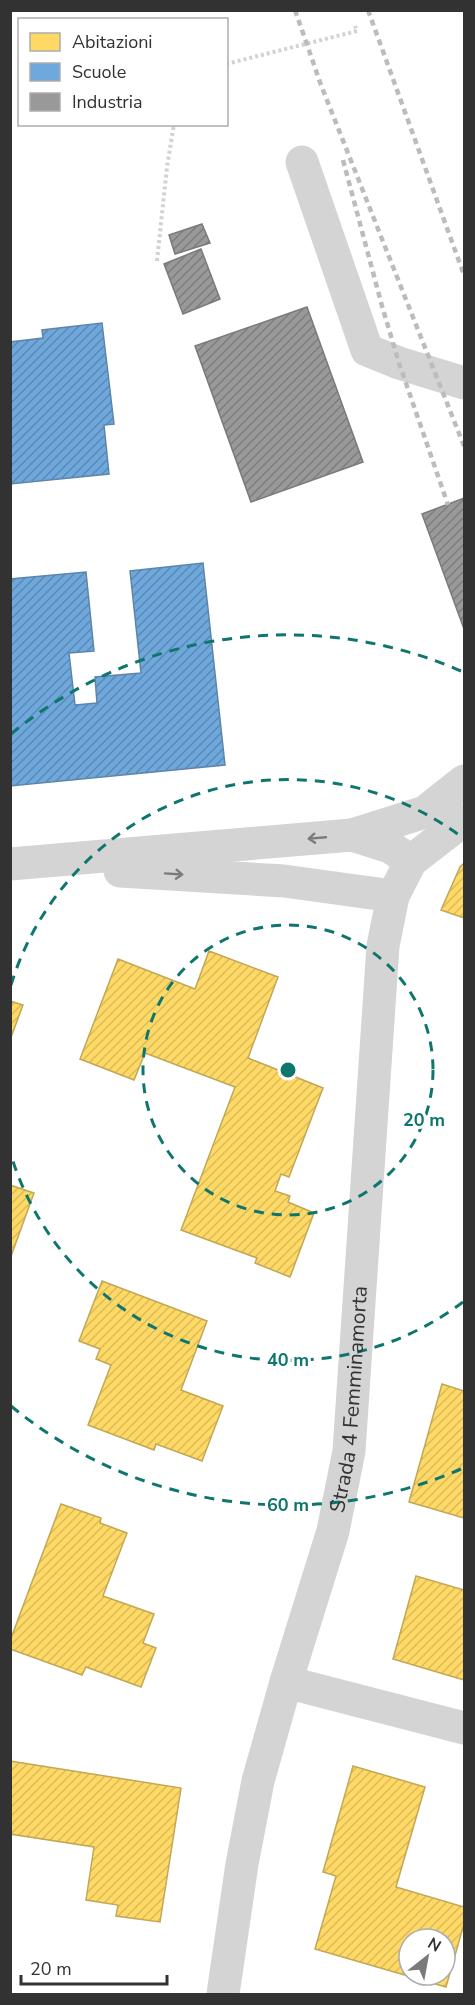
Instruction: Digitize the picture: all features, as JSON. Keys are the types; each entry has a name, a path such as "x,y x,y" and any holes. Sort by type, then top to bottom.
{"street":[{"path":"302,162 367,350 465,384"},
{"path":"10,864 352,836 425,812 465,781"},
{"path":"352,836 390,847 411,861 425,812"},
{"name":"Strada 4 Femminamorta","path":"223,1995 242,1864 258,1781 333,1531 349,1452 383,946 393,896 411,861 465,820"},
{"path":"10,864 284,881 393,896"},
{"path":"286,1682 465,1728"}],"path":[{"path":"228,63 357,31 355,26"},
{"path":"157,261 174,126"}],"building: Abitazioni":[{"path":"464,863 464,918 441,910 460,867"},
{"path":"209,951 278,977 248,1058 323,1088 289,1177 281,1174 275,1191 290,1196 288,1202 314,1213 290,1277 255,1263 257,1258 181,1230 235,1087 145,1053 134,1080 80,1059 118,959 195,989"},
{"path":"10,1001 23,1005 10,1040"},
{"path":"10,1185 34,1193 10,1259"},
{"path":"102,1281 207,1321 181,1390 223,1406 202,1461 156,1444 154,1450 88,1425 111,1365 96,1359 100,1349 79,1341"},
{"path":"442,1384 464,1391 464,1518 409,1502"},
{"path":"61,1504 101,1518 100,1523 127,1533 103,1596 154,1614 143,1643 156,1648 141,1687 86,1667 82,1675 10,1649 10,1641"},
{"path":"416,1576 464,1590 464,1680 393,1659"},
{"path":"10,1761 181,1788 160,1922 116,1916 118,1905 86,1900 94,1847 10,1834"},
{"path":"353,1766 425,1787 396,1887 464,1907 464,1924 457,1948 457,1927 397,1927 397,1973 315,1949 336,1876 323,1872"}],"building: Scuole":[{"path":"102,323 114,424 104,425 109,474 10,484 10,342 43,338 42,330"},
{"path":"203,563 225,765 10,786 10,579 86,572 94,651 69,653 75,705 97,703 95,677 141,673 130,571"}],"building: Industria":[{"path":"202,224 210,243 175,254 169,235"},
{"path":"201,249 220,299 183,314 164,264"},
{"path":"307,307 363,462 251,502 195,346"},
{"path":"464,498 464,629 422,514"}],"railway":[{"path":"295,10 321,85 464,446"},
{"path":"368,10 464,275"},
{"path":"343,160 399,363 448,505"}]}
